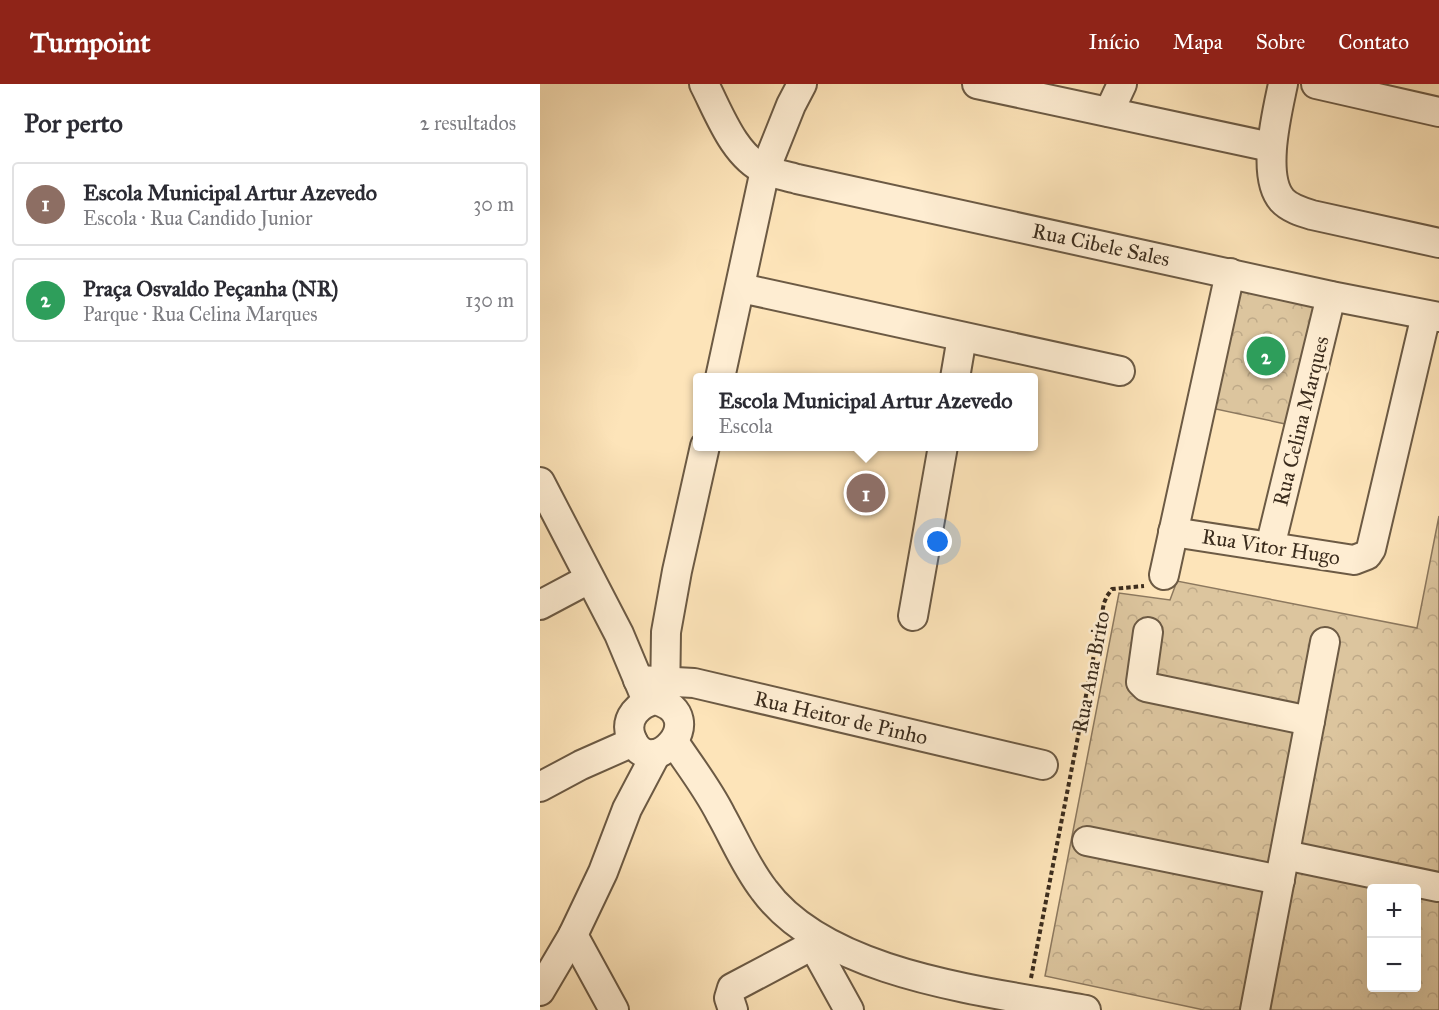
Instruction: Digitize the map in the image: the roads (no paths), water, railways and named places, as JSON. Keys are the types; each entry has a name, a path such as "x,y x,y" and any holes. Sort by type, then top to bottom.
{"street":[{"path":"704,84 736,143 746,156 765,170"},
{"path":"721,373 765,170 791,105 802,84"},
{"path":"977,84 1271,147"},
{"path":"1109,112 1122,84"},
{"path":"1283,84 1271,147 1275,188 1282,201 1298,211 1439,243"},
{"path":"1316,84 1439,112"},
{"name":"Rua Cibele Sales","path":"765,170 797,179 1331,296 1433,316"},
{"path":"1164,575 1230,273"},
{"path":"741,288 1120,371"},
{"name":"Rua Celina Marques","path":"1270,547 1331,296"},
{"name":"Rua Vitor Hugo","path":"1173,532 1354,560 1367,555 1371,549 1433,316"},
{"path":"956,373 962,337"},
{"path":"704,451 675,581 654,691 633,714 630,732 654,746 721,814 739,852 764,892 814,941 849,1010"},
{"path":"913,616 942,451"},
{"path":"540,482 619,634 654,691 677,716 679,724 678,734 654,746 580,765 540,787"},
{"path":"540,605 589,579"},
{"path":"1148,632 1141,682 1146,687 1310,721"},
{"path":"1255,1010 1324,642"},
{"name":"Rua Heitor de Pinho","path":"654,691 694,683 1043,765"},
{"path":"540,991 573,935 603,872 654,746"},
{"path":"1088,841 1438,887"},
{"path":"573,935 614,1010"},
{"path":"814,941 965,998 1086,1010"},
{"path":"733,1010 729,998 732,988 814,941"}],"place":[{"name":"Praça Osvaldo Peçanha (NR)","path":"1266,356"},
{"name":"Escola Municipal Artur Azevedo","path":"866,493"}]}
